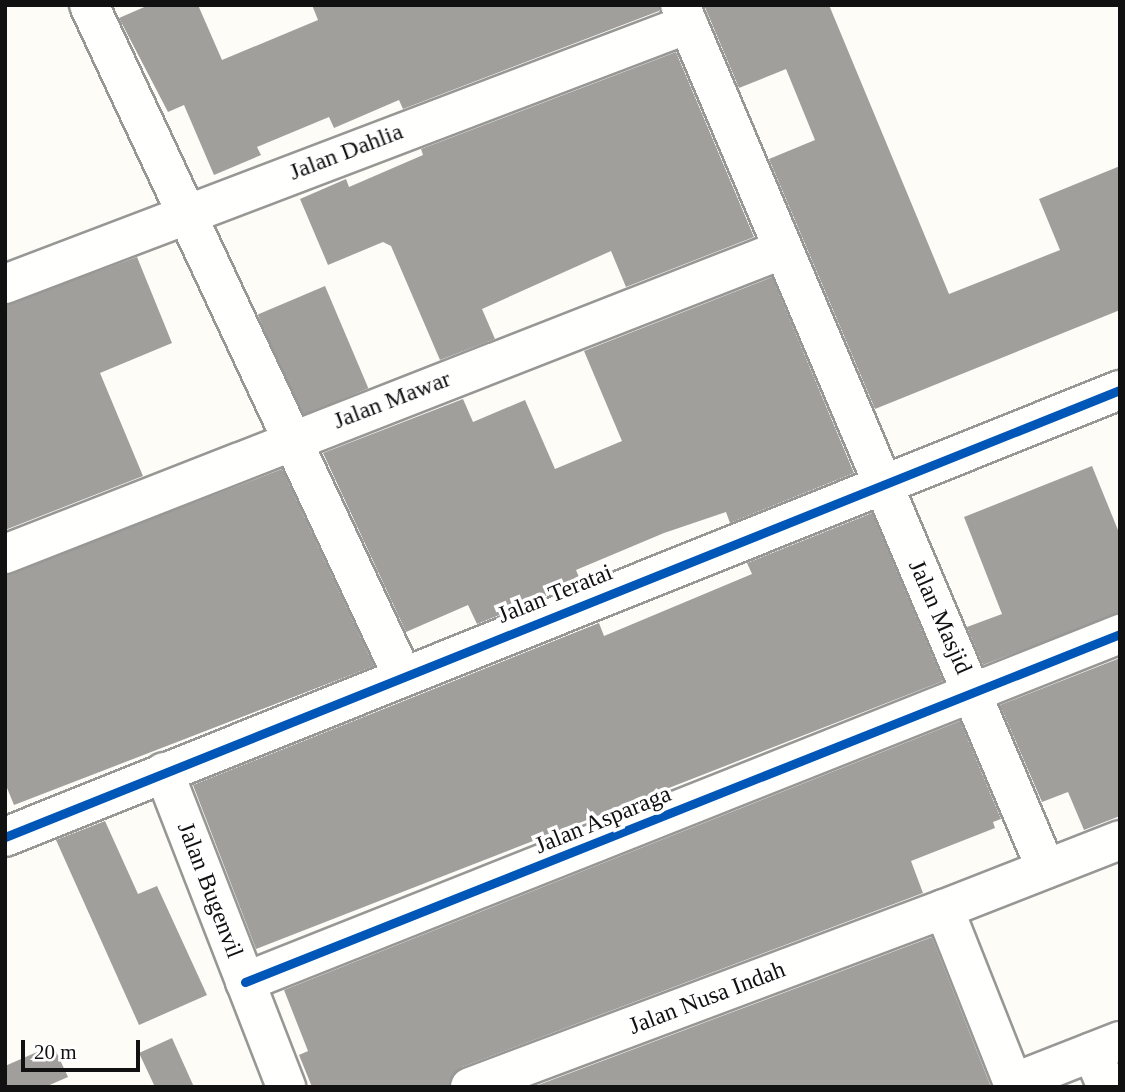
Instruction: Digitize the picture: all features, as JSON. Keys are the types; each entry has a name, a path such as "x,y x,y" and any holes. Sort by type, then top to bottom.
{"street":[{"path":"89,5 188,211 402,677"},
{"name":"Jalan Dahlia","path":"5,284 685,15"},
{"name":"Jalan Masjid","path":"685,15 781,250 880,483 974,693 1046,869"},
{"name":"Jalan Mawar","path":"5,554 781,250"},
{"name":"Jalan Teratai","path":"5,836 880,483 1120,390"},
{"name":"Jalan Asparaga","path":"246,982 1120,634"},
{"name":"Jalan Bugenvil","path":"164,772 286,1087"},
{"name":"Jalan Nusa Indah","path":"470,1087 1120,840"},
{"path":"944,909 1008,1085 1106,1046 1107,1087"}],"building":[{"path":"149,5 198,5 222,60 318,20 312,5 659,5 659,11 403,109 399,100 334,128 329,117 257,147 261,155 214,175 184,105 168,112 119,18"},
{"path":"704,5 829,5 949,294 1060,250 1039,199 1120,166 1120,310 875,409 769,159 815,140 786,69 739,88"},
{"path":"676,52 754,237 626,287 611,251 482,309 495,339 440,360 391,246 383,242 328,265 300,199 346,179 349,187 423,155 421,149"},
{"path":"137,257 172,343 100,373 143,476 5,530 5,305"},
{"path":"772,277 854,473 730,523 726,512 664,533 576,570 581,582 477,624 468,605 406,632 323,453 463,399 473,422 525,400 555,469 622,441 584,351"},
{"path":"325,286 368,388 301,417 258,315"},
{"path":"1092,466 1120,535 1120,613 983,665 967,627 1002,614 964,517"},
{"path":"282,469 374,666 14,805 5,783 5,575"},
{"path":"872,513 943,681 256,949 193,785 599,623 604,636 752,574 747,563"},
{"path":"1120,658 1120,816 1084,830 1068,792 1042,802 1000,705"},
{"path":"960,721 1001,819 993,822 995,828 911,861 923,893 462,1067 449,1087 312,1087 299,1055 308,1051 284,990"},
{"path":"105,821 138,894 157,886 207,995 139,1025 56,840"},
{"path":"932,937 991,1087 533,1087"},
{"path":"172,1038 194,1087 155,1087 139,1053"},
{"path":"53,1045 68,1077 45,1087 5,1087 5,1066"}],"cycle path":[{"path":"5,837 1120,390"},
{"path":"245,982 1120,634"}]}
